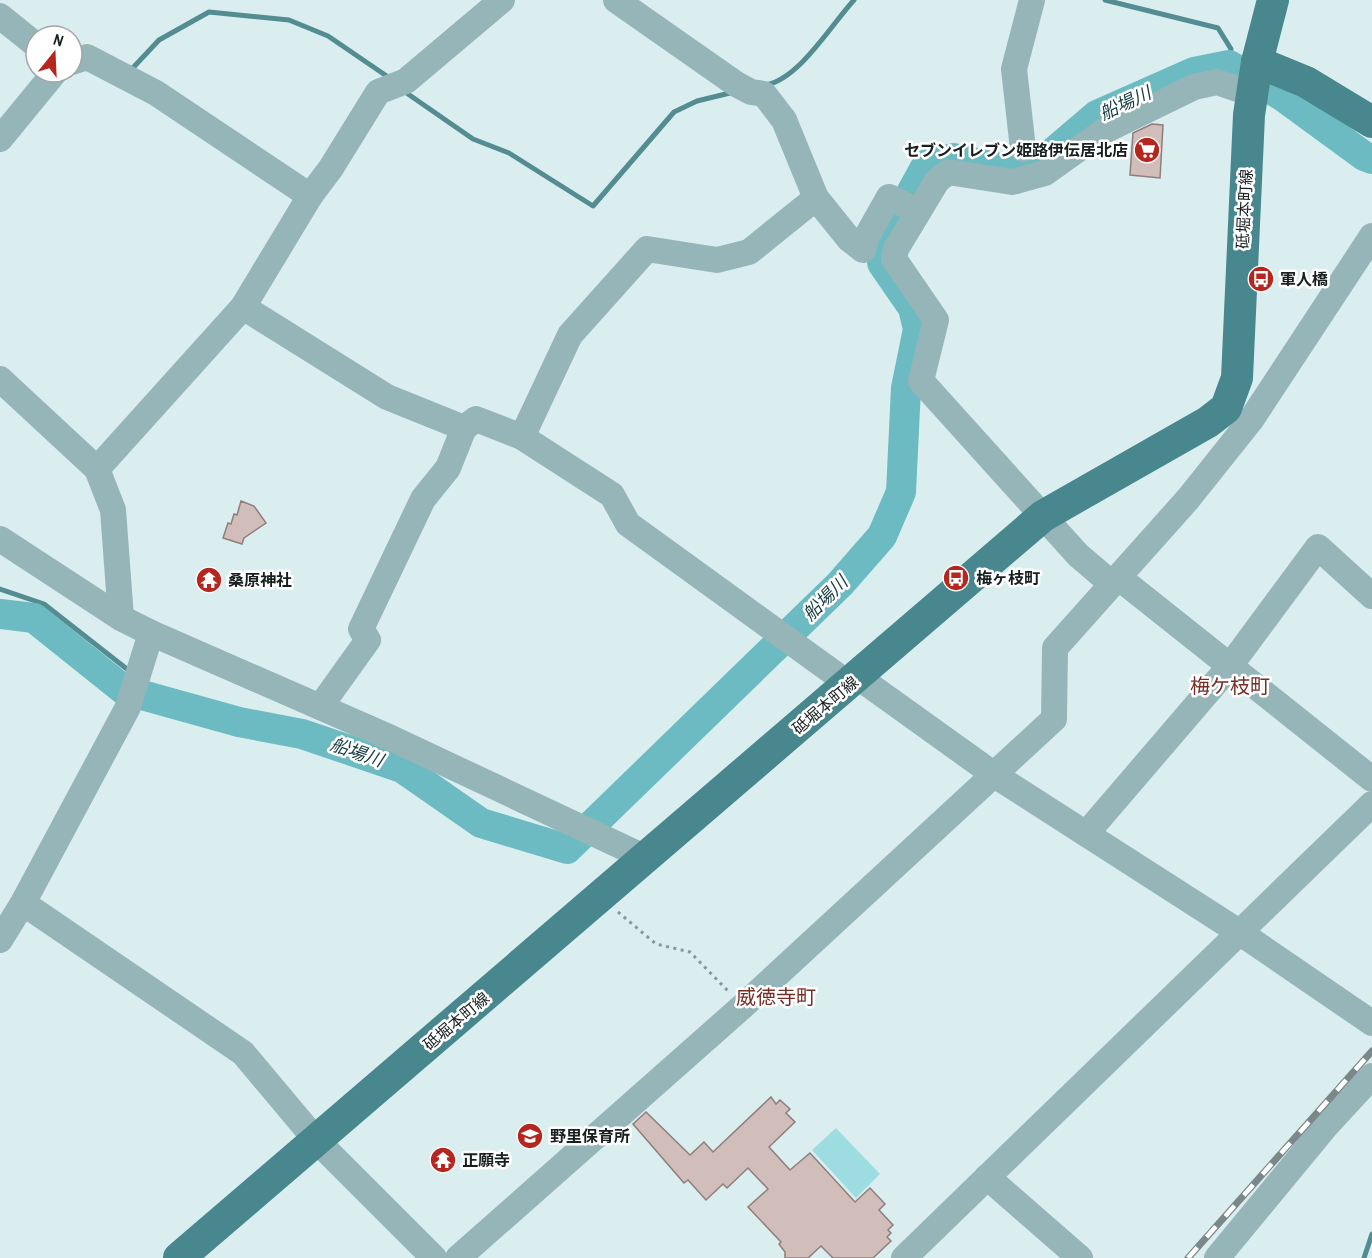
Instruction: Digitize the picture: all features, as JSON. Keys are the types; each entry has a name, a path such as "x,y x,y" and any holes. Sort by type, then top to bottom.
{"main road":[{"name":"砥堀本町線","path":"180,1258 1043,516 1208,422 1226,408 1240,410 1237,378 1255,78 1273,0"},
{"path":"1255,78 1306,82 1372,122"}],"street":[{"path":"97,469 243,307 310,196 331,168 378,92 406,81 502,0"},
{"path":"616,0 736,84 750,92 764,94 784,120 816,198 849,239 863,250 867,236 889,197 917,211"},
{"path":"1023,149 1014,69 1032,0"},
{"path":"0,16 24,35"},
{"path":"84,58 87,57 156,93 310,196"},
{"path":"1112,584 1078,555 921,381 936,320 894,259 896,249 937,181 948,172 1012,182 1045,173 1104,131 1194,87 1255,78"},
{"path":"0,139 45,84"},
{"path":"522,436 570,335 646,249 717,260 749,252 816,198"},
{"path":"458,1258 743,1006 996,776 1054,719 1055,648 1188,499 1240,410 1372,236"},
{"path":"243,307 387,397 464,428"},
{"path":"0,379 97,469 113,510 121,618"},
{"path":"320,707 368,640 361,629 423,499 448,468 464,428 476,418 522,436 612,495 628,524 782,633 996,776 1239,932 1372,1023"},
{"path":"0,539 121,618 151,633 391,738 644,857"},
{"path":"1086,834 1230,666 1318,547 1372,596"},
{"path":"1112,584 1122,580 1372,779"},
{"path":"1,934 23,903 128,707 151,633"},
{"path":"904,1258 1372,804"},
{"path":"23,903 243,1053 316,1140 434,1258"},
{"path":"1217,1258 1326,1126 1372,1076"},
{"path":"987,1177 1080,1258"}],"path":[{"path":"601,897 656,944 690,952 743,1006"}],"shaded area":[{"path":"836,1128 880,1174 856,1198 812,1150"}],"building":[{"name":"セブンイレブン姫路伊伝居北店","path":"1152,124 1163,125 1160,178 1130,175 1133,133"},
{"path":"241,501 254,506 266,523 244,538 242,544 223,538 228,523 231,524 234,514 237,515"},
{"path":"771,1097 776,1104 780,1100 790,1109 786,1113 795,1122 769,1147 790,1170 810,1153 855,1202 870,1188 885,1204 879,1210 893,1225 888,1230 891,1233 887,1237 891,1241 873,1258 833,1258 821,1246 808,1258 785,1258 785,1252 779,1244 781,1242 748,1207 768,1189 748,1168 727,1188 723,1184 706,1200 688,1180 684,1183 633,1124 646,1112 690,1155 704,1142 713,1152"}],"waterway":[{"path":"766,85 779,80 803,62 854,0"},
{"path":"1105,0 1218,28 1231,49 1229,65"},
{"path":"129,72 159,40 209,12 289,20 328,36 391,79"},
{"name":"船場川","path":"0,614 34,618 124,690 239,722 302,734 402,768 481,823 567,849 840,584 882,536 901,492 906,388 918,329 913,308 882,263 884,242 927,164 953,158 1004,169 1050,155 1097,115 1194,72 1229,65 1282,96 1364,156 1372,159"},
{"path":"408,94 473,139 509,153 593,206 674,112 697,101 734,92"},
{"path":"0,589 44,604 132,673"},
{"path":"144,681 152,687 190,698 239,722"},
{"path":"1364,1258 1372,1234"}],"railway":[{"path":"1188,1258 1372,1051"}],"place":[{"name":"セブンイレブン姫路伊伝居北店","path":"1147,150"},
{"name":"軍人橋","path":"1261,279"},
{"name":"梅ヶ枝町","path":"956,578"},
{"name":"桑原神社","path":"209,580"},
{"name":"野里保育所","path":"530,1136"},
{"name":"正願寺","path":"443,1160"}],"district":[{"name":"梅ケ枝町","path":"1230,685"},
{"name":"威徳寺町","path":"776,996"}]}
